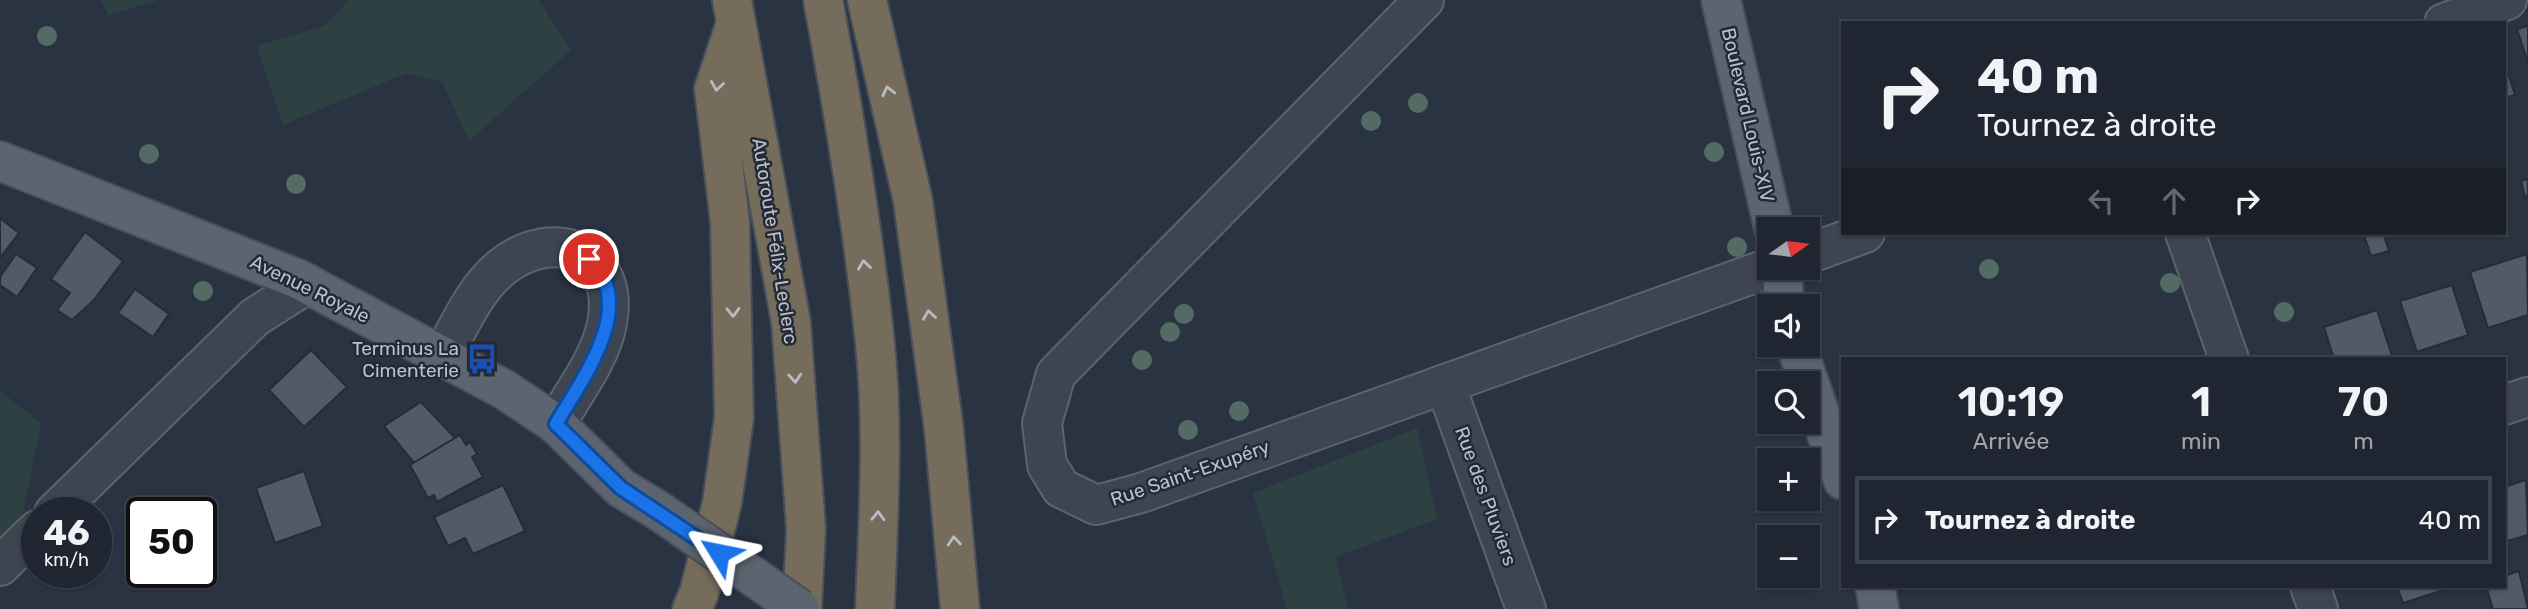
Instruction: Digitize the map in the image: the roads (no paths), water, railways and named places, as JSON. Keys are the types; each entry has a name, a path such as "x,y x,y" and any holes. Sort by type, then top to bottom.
{"highway":[{"path":"823,0 851,167 875,344 880,444 875,609"},
{"path":"867,0 914,201 944,430 960,609"},
{"path":"692,609 699,593 722,503 734,418 730,222 714,89 734,10"},
{"name":"Autoroute Félix-Leclerc","path":"734,10 791,322 806,529 801,609"}],"main road":[{"name":"Boulevard Louis-XIV","path":"1721,0 1771,217"},
{"name":"Avenue Royale","path":"0,161 307,284 505,390 556,424 621,488 659,511 801,609"},
{"path":"1800,357 1841,474"},
{"path":"1875,588 1879,609"}],"street":[{"name":"Rue Saint-Exupéry","path":"1424,0 1056,374 1042,423 1047,466 1060,488 1096,505 1142,493 1757,272"},
{"path":"2449,21 2507,0"},
{"path":"1820,250 1860,235"},
{"path":"2186,235 2228,357"},
{"path":"442,356 483,287 512,259 550,246 563,246 582,254 597,266 607,287 607,325 598,349 556,424"},
{"path":"70,497 255,317 307,284"},
{"name":"Rue des Pluviers","path":"1445,384 1526,609"},
{"path":"2506,404 2528,397"},
{"path":"0,566 21,546"},
{"path":"2310,588 2318,609"}],"place":[{"name":"Terminus La Cimenterie","path":"482,359"}]}
